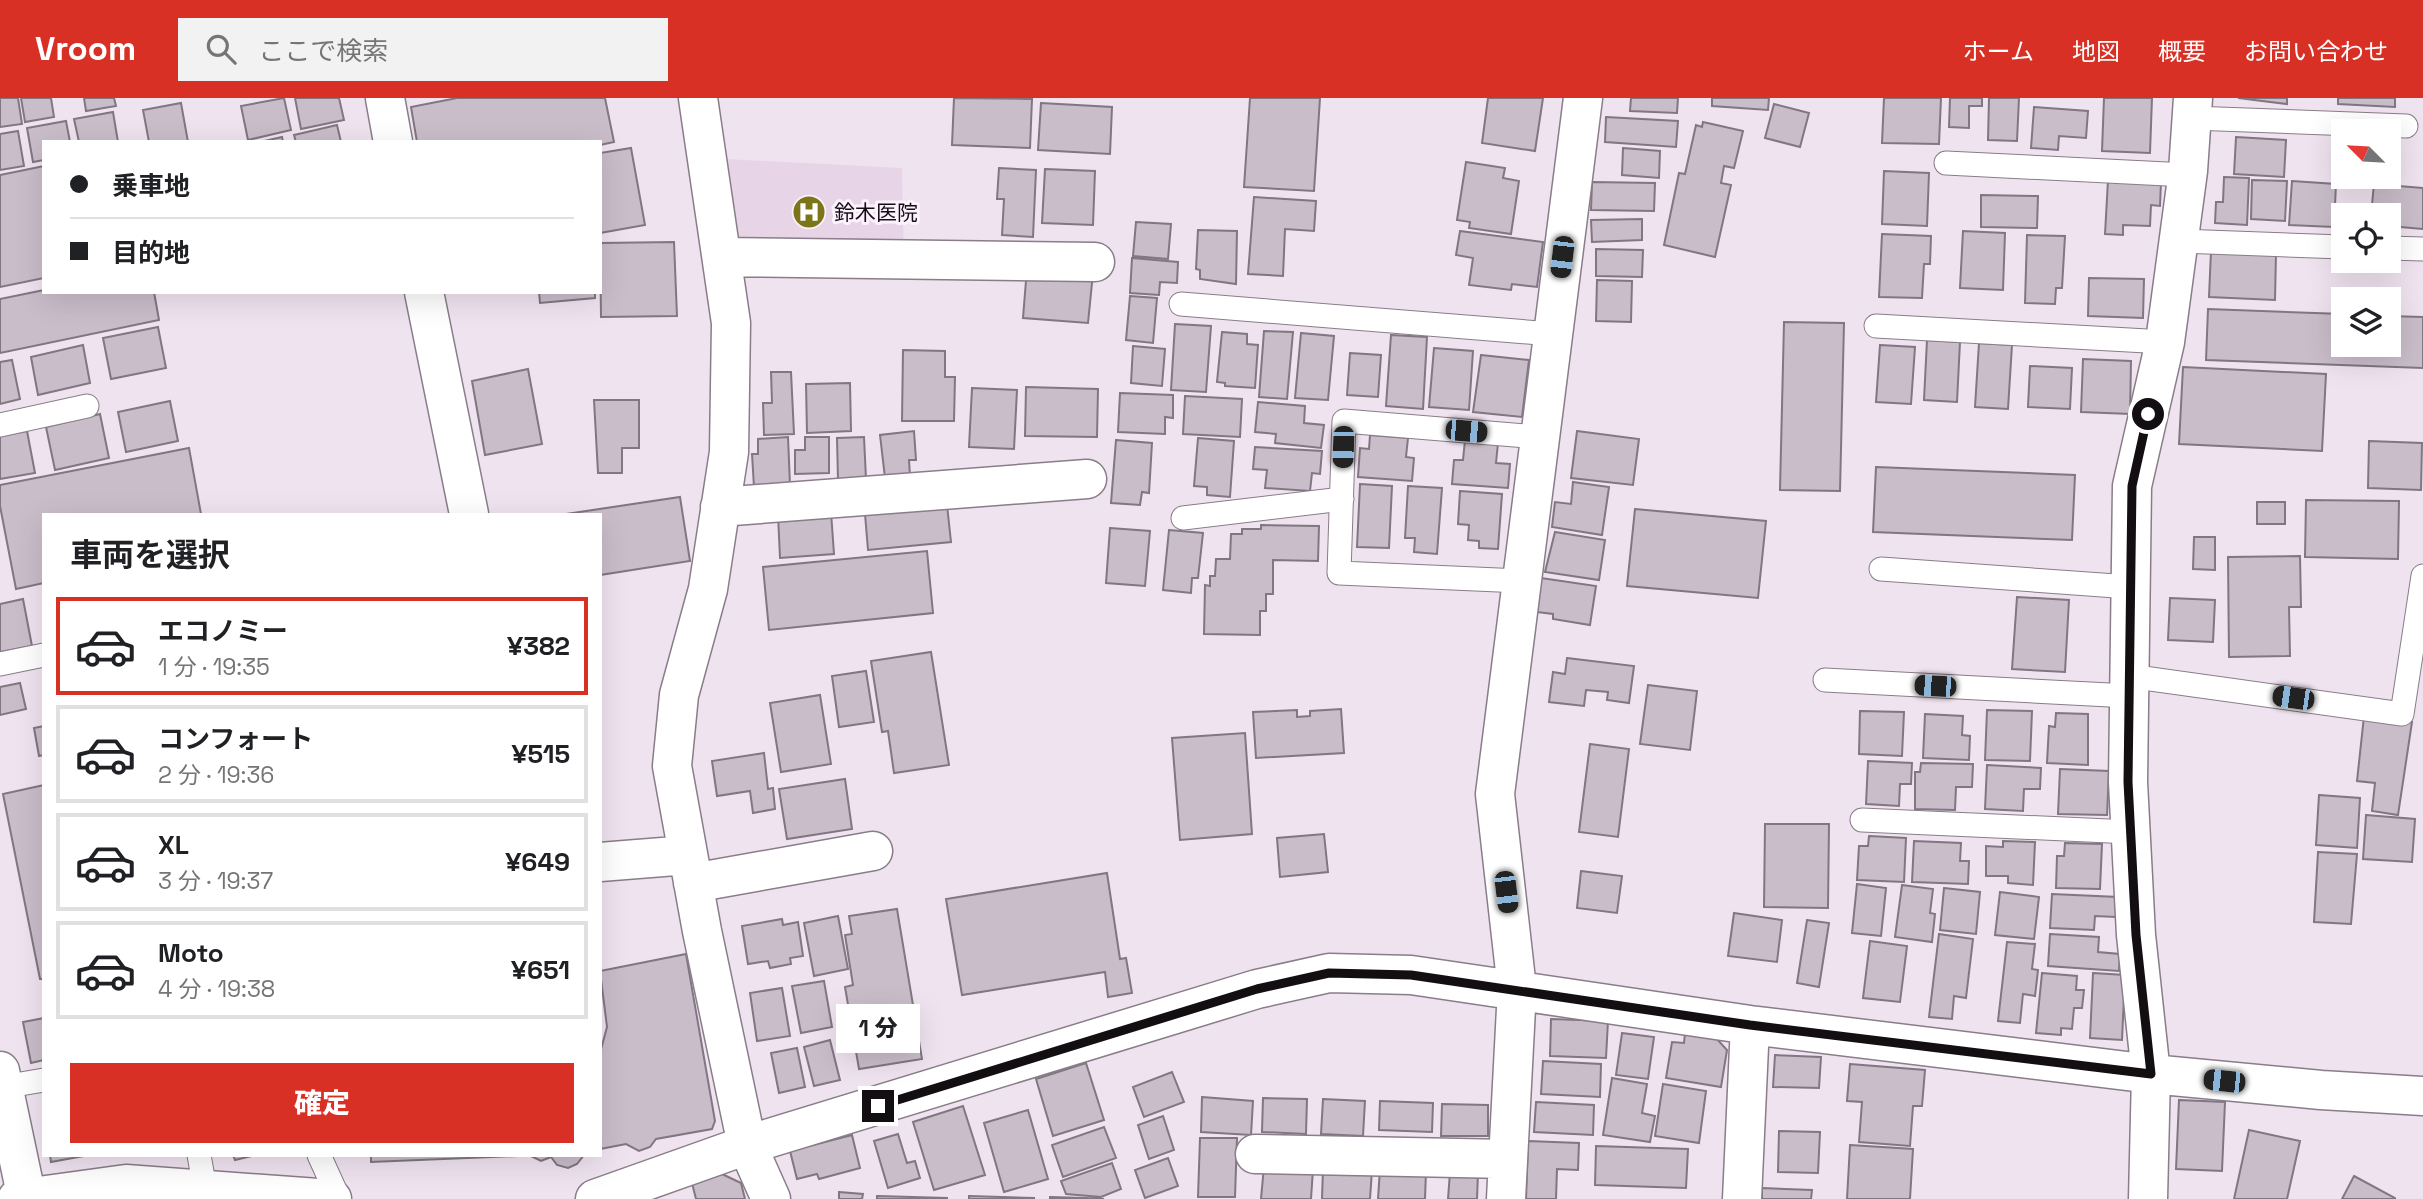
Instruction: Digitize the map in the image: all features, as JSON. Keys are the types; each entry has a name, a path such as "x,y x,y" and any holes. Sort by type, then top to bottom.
{"street":[{"path":"385,98 394,140"},
{"path":"698,98 731,323 729,452 708,589 679,695 673,732 672,766 690,869 747,1145 771,1199"},
{"path":"1506,1199 1517,989 1495,794 1583,98"},
{"path":"2148,1199 2151,1074 2136,935 2131,832 2129,686 2132,486 2165,342 2188,175 2192,108"},
{"path":"722,257 1095,262"},
{"path":"424,294 469,513"},
{"path":"720,507 1087,479"},
{"path":"602,862 690,869 873,851"},
{"path":"608,1198 747,1145 1293,979 1329,973 1398,974 1517,989 1750,1025 2151,1074 2322,1090 2423,1096"},
{"path":"1742,1199 1750,1025"},
{"path":"2,1079 23,1198 202,1172 332,1199"},
{"path":"1255,1153 1508,1159"}],"lane":[{"path":"2192,108 2406,126"},
{"path":"1946,163 2188,175"},
{"path":"2180,241 2331,247"},
{"path":"2401,248 2423,249"},
{"path":"1181,304 1552,334"},
{"path":"1876,326 2165,342"},
{"path":"0,425 87,406"},
{"path":"1521,581 1339,573 1344,421 1539,437"},
{"path":"1183,518 1342,499"},
{"path":"1881,569 2130,587"},
{"path":"1825,680 2129,686 2402,713 2423,576"},
{"path":"0,664 42,655"},
{"path":"1862,820 2131,832"},
{"path":"2,1079 42,1080"},
{"path":"320,1157 339,1199"}],"shaded area":[{"name":"鈴木医院","path":"707,158 902,168 904,259 722,257"}],"building":[{"path":"0,98 18,98 22,124 0,127"},
{"path":"21,98 51,98 54,117 25,122"},
{"path":"84,98 114,98 116,106 86,111"},
{"path":"284,98 291,130 248,140 241,106"},
{"path":"295,98 339,98 344,120 301,129"},
{"path":"457,98 605,98 614,142 602,145 602,140 417,140 411,107"},
{"path":"954,98 1032,99 1030,148 952,145"},
{"path":"1250,98 1320,98 1314,191 1244,187"},
{"path":"1488,98 1543,98 1535,151 1482,143"},
{"path":"1631,98 1678,98 1677,113 1630,111"},
{"path":"1712,98 1769,98 1768,110 1712,106"},
{"path":"1884,98 1941,98 1939,144 1882,143"},
{"path":"1950,98 1982,98 1982,106 1969,106 1969,128 1949,127"},
{"path":"1989,98 2019,98 2017,141 1988,140"},
{"path":"2104,98 2152,98 2150,153 2102,151"},
{"path":"2238,98 2287,98 2287,104"},
{"path":"2338,98 2395,98 2395,107 2338,104"},
{"path":"181,103 188,140 149,140 143,110"},
{"path":"1041,103 1112,107 1110,154 1038,150"},
{"path":"1774,104 1809,113 1800,147 1765,138"},
{"path":"2034,107 2088,111 2086,138 2059,136 2058,150 2031,148"},
{"path":"113,112 118,140 79,140 74,119"},
{"path":"1606,117 1678,121 1676,147 1605,142"},
{"path":"66,121 70,140 42,140 42,160 33,162 27,128"},
{"path":"1703,122 1743,131 1734,168 1724,166 1721,183 1731,185 1715,257 1664,245 1679,173 1685,174 1696,125 1702,127"},
{"path":"337,125 341,140 295,140 294,135"},
{"path":"18,131 24,166 0,170 0,134"},
{"path":"2236,137 2286,140 2284,177 2234,174"},
{"path":"631,148 645,225 602,233 602,153"},
{"path":"1623,148 1660,151 1659,178 1622,175"},
{"path":"1466,162 1505,168 1503,178 1519,181 1511,234 1469,228 1470,222 1457,220"},
{"path":"42,166 42,278 0,287 0,175"},
{"path":"999,168 1036,170 1033,237 1002,235 1004,199 997,199"},
{"path":"1045,169 1095,171 1093,225 1042,223"},
{"path":"1884,171 1929,173 1927,226 1882,224"},
{"path":"2224,177 2249,178 2247,225 2215,223 2216,202 2223,202"},
{"path":"2108,180 2161,182 2160,206 2151,205 2150,226 2123,225 2123,235 2105,234"},
{"path":"2252,180 2287,181 2285,221 2251,219"},
{"path":"2292,181 2331,184 2331,189 2336,189 2335,203 2331,203 2331,227 2289,225"},
{"path":"1592,182 1655,183 1654,211 1591,210"},
{"path":"2401,186 2423,188 2423,229 2401,227 2401,203 2372,203 2374,189 2401,189"},
{"path":"1981,195 2038,196 2037,228 1981,227"},
{"path":"1254,197 1316,201 1314,231 1285,229 1283,276 1248,274"},
{"path":"1642,219 1642,240 1592,242 1591,220"},
{"path":"1136,222 1171,224 1168,259 1133,256"},
{"path":"1198,230 1237,231 1236,284 1200,279 1200,270 1196,269"},
{"path":"1460,231 1543,242 1537,287 1512,284 1511,290 1469,285 1473,258 1456,255"},
{"path":"1963,231 2005,233 2003,290 1960,288"},
{"path":"1882,234 1931,236 1930,264 1924,264 1922,298 1879,297"},
{"path":"2027,235 2065,236 2062,288 2056,288 2055,304 2025,303"},
{"path":"674,242 677,316 601,317 602,243"},
{"path":"1596,249 1643,250 1642,277 1596,276"},
{"path":"2211,251 2276,253 2275,300 2209,297"},
{"path":"1132,258 1178,262 1177,283 1160,282 1159,295 1130,293"},
{"path":"1027,268 1093,273 1088,323 1023,318"},
{"path":"2089,278 2144,279 2143,318 2088,316"},
{"path":"1597,280 1632,281 1631,322 1596,321"},
{"path":"42,290 42,294 154,294 159,320 0,353 0,299"},
{"path":"539,294 595,294 595,298 540,303"},
{"path":"1130,296 1157,298 1153,343 1126,340"},
{"path":"2208,309 2331,314 2331,357 2401,357 2401,316 2423,317 2423,368 2206,360"},
{"path":"1784,322 1844,323 1840,491 1780,490"},
{"path":"1175,324 1211,326 1206,392 1171,390"},
{"path":"158,327 166,368 111,379 103,338"},
{"path":"1264,331 1293,332 1287,399 1259,397"},
{"path":"1222,332 1247,334 1247,344 1258,345 1255,388 1225,386 1225,383 1217,382"},
{"path":"1301,333 1334,336 1328,400 1295,398"},
{"path":"1391,335 1427,337 1423,409 1386,406"},
{"path":"1927,340 1960,342 1957,402 1924,400"},
{"path":"1979,343 2012,345 2008,409 1975,407"},
{"path":"83,345 90,383 38,395 31,357"},
{"path":"1880,345 1915,347 1911,404 1876,402"},
{"path":"1133,346 1165,349 1162,386 1131,383"},
{"path":"1434,348 1473,351 1469,410 1429,407"},
{"path":"903,350 945,351 945,377 955,377 954,421 902,421"},
{"path":"1350,353 1381,355 1378,397 1347,395"},
{"path":"1481,355 1529,360 1522,417 1473,412"},
{"path":"2083,359 2131,361 2130,414 2081,412"},
{"path":"12,360 20,399 0,404 0,362"},
{"path":"2030,366 2072,368 2070,409 2028,407"},
{"path":"2183,367 2326,374 2322,451 2179,444"},
{"path":"528,369 542,444 485,455 472,381"},
{"path":"771,372 791,372 794,434 764,435 763,403 772,403"},
{"path":"850,383 851,431 807,433 806,384"},
{"path":"1026,387 1098,389 1097,437 1025,436"},
{"path":"972,388 1017,390 1014,449 969,447"},
{"path":"1120,393 1173,395 1173,418 1165,417 1165,434 1118,432"},
{"path":"1185,396 1242,399 1240,437 1183,434"},
{"path":"594,400 639,400 639,448 622,448 622,473 598,473"},
{"path":"170,401 178,441 126,452 118,412"},
{"path":"1258,402 1305,406 1304,423 1324,425 1321,448 1275,443 1276,434 1255,432"},
{"path":"100,414 109,458 55,470 46,427"},
{"path":"27,431 35,473 0,479 0,436"},
{"path":"914,431 916,460 909,460 910,476 885,478 880,435"},
{"path":"1577,431 1639,439 1633,485 1571,478"},
{"path":"1370,435 1408,438 1406,457 1414,458 1412,481 1358,477 1360,448 1369,449"},
{"path":"788,437 790,485 754,487 752,454 758,454 758,439"},
{"path":"805,437 829,437 829,473 795,474 795,450 805,450"},
{"path":"864,437 866,479 838,480 837,438"},
{"path":"1198,438 1234,441 1230,497 1207,495 1207,487 1194,486"},
{"path":"1116,440 1152,443 1149,493 1142,492 1140,505 1111,503"},
{"path":"1465,440 1498,443 1496,463 1510,464 1508,488 1452,484 1454,460 1463,460"},
{"path":"2369,441 2422,443 2421,490 2368,488"},
{"path":"1255,447 1322,451 1320,474 1312,473 1310,491 1265,488 1267,470 1253,469"},
{"path":"189,448 201,513 42,513 42,583 16,589 0,506 0,485"},
{"path":"1876,467 2075,475 2072,540 1873,532"},
{"path":"1573,482 1609,487 1602,535 1552,527 1555,502 1571,504"},
{"path":"1360,484 1392,486 1389,548 1357,547"},
{"path":"1408,486 1442,488 1437,554 1414,552 1415,538 1405,538"},
{"path":"1460,491 1502,494 1498,549 1479,548 1479,541 1468,540 1469,525 1458,524"},
{"path":"680,497 690,561 602,575 602,513 573,513"},
{"path":"2306,500 2399,501 2398,559 2305,557"},
{"path":"2257,502 2285,502 2285,524 2257,524"},
{"path":"947,505 951,542 868,550 865,514"},
{"path":"1635,509 1766,521 1758,598 1627,586"},
{"path":"831,512 834,554 780,558 778,515"},
{"path":"1261,525 1319,526 1318,561 1273,560 1273,594 1266,594 1266,611 1260,611 1260,635 1204,634 1205,585 1210,586 1210,576 1215,576 1216,559 1230,559 1231,534 1242,534 1242,529 1261,529"},
{"path":"1110,528 1150,531 1145,586 1106,583"},
{"path":"1169,530 1203,533 1198,578 1192,578 1191,593 1163,590"},
{"path":"1555,532 1605,540 1599,580 1545,572"},
{"path":"2194,537 2215,537 2215,570 2193,569"},
{"path":"927,551 933,613 769,630 763,567"},
{"path":"2300,556 2301,607 2289,607 2290,656 2229,657 2228,557"},
{"path":"1541,578 1596,586 1590,625 1553,619 1553,614 1536,612"},
{"path":"2017,597 2069,600 2065,672 2012,669"},
{"path":"2170,598 2215,600 2213,642 2168,640"},
{"path":"23,599 32,646 0,652 0,604"},
{"path":"931,652 949,765 894,773 888,731 882,732 871,661"},
{"path":"1567,658 1634,666 1629,703 1607,700 1608,692 1586,690 1584,706 1549,702 1553,672 1565,674"},
{"path":"866,671 874,722 839,727 832,676"},
{"path":"20,683 26,709 0,715 0,687"},
{"path":"1648,685 1697,691 1690,750 1640,744"},
{"path":"820,695 831,764 781,772 770,703"},
{"path":"1341,709 1344,753 1256,758 1253,712 1297,710 1297,717 1310,716 1310,711"},
{"path":"1987,710 2032,711 2030,761 1985,760"},
{"path":"1860,711 1904,712 1902,756 1859,754"},
{"path":"2056,713 2088,714 2088,765 2047,763 2049,726 2055,727"},
{"path":"1925,714 1963,716 1962,735 1970,736 1969,760 1923,758"},
{"path":"2364,716 2412,722 2398,815 2372,811 2375,783 2357,781"},
{"path":"42,726 42,755 39,756 34,728"},
{"path":"1245,733 1252,834 1180,840 1172,738"},
{"path":"1590,744 1629,749 1618,837 1579,832"},
{"path":"764,753 768,789 773,788 775,809 753,813 750,791 717,796 712,761"},
{"path":"1868,761 1912,763 1911,784 1900,784 1899,806 1866,804"},
{"path":"1921,763 1973,764 1972,787 1956,787 1955,810 1915,809 1915,772 1920,772"},
{"path":"1987,765 2041,768 2040,789 2024,789 2023,811 1985,809"},
{"path":"2060,769 2109,771 2107,815 2058,814"},
{"path":"845,779 852,829 787,839 779,789"},
{"path":"42,785 42,979 40,979 3,794"},
{"path":"2319,795 2360,798 2357,848 2316,845"},
{"path":"2366,815 2415,819 2412,862 2363,859"},
{"path":"1765,824 1829,824 1828,908 1764,907"},
{"path":"1324,834 1328,872 1280,877 1277,838"},
{"path":"1869,836 1906,838 1904,882 1857,880 1859,846 1868,846"},
{"path":"1914,841 1961,843 1960,861 1969,861 1968,884 1912,882"},
{"path":"2003,841 2035,842 2033,885 2008,883 2008,876 1986,876 1986,846 2003,847"},
{"path":"2065,843 2102,844 2100,889 2056,888 2057,856 2064,856"},
{"path":"2318,852 2357,854 2351,924 2314,922"},
{"path":"1581,871 1622,876 1617,913 1577,908"},
{"path":"1107,873 1120,959 1126,958 1132,993 1108,997 1105,972 962,995 946,899"},
{"path":"1857,884 1886,888 1881,936 1852,933"},
{"path":"1902,885 1933,889 1930,913 1935,914 1932,942 1895,937"},
{"path":"1944,888 1980,892 1976,934 1940,930"},
{"path":"2000,892 2039,897 2034,939 1995,935"},
{"path":"2052,894 2118,897 2116,917 2095,916 2094,930 2050,928"},
{"path":"897,909 922,1059 859,1069 845,987 853,985 845,935 852,934 849,916"},
{"path":"1734,913 1782,920 1777,962 1728,956"},
{"path":"838,916 848,969 814,976 804,923"},
{"path":"782,919 783,925 798,922 803,956 790,958 791,964 770,968 768,961 748,964 742,926"},
{"path":"1807,920 1829,923 1819,987 1797,983"},
{"path":"1939,934 1973,939 1966,998 1954,996 1952,1019 1929,1017"},
{"path":"2050,934 2099,937 2098,952 2120,954 2119,971 2048,966"},
{"path":"1870,941 1907,946 1900,1002 1863,998"},
{"path":"2007,942 2035,944 2032,969 2038,970 2035,996 2023,994 2020,1023 1998,1021"},
{"path":"686,954 715,1121 712,1129 656,1139 650,1147 639,1151 626,1144 602,1149 602,1046 607,1027 602,971"},
{"path":"2042,973 2077,976 2076,990 2084,990 2082,1008 2074,1008 2072,1029 2061,1028 2061,1035 2036,1033"},
{"path":"2093,973 2125,975 2122,1040 2090,1038"},
{"path":"824,981 832,1027 801,1033 792,986"},
{"path":"782,988 790,1036 757,1041 750,993"},
{"path":"42,1018 42,1060 31,1063 23,1022"},
{"path":"1551,1019 1608,1021 1606,1058 1550,1056"},
{"path":"1622,1033 1654,1037 1648,1079 1616,1075"},
{"path":"1685,1033 1716,1038 1727,1050 1721,1087 1666,1078 1672,1042 1684,1043"},
{"path":"830,1040 840,1080 814,1086 804,1047"},
{"path":"797,1048 805,1087 779,1093 771,1053"},
{"path":"1775,1055 1821,1057 1819,1088 1773,1087"},
{"path":"1543,1061 1601,1064 1600,1097 1541,1094"},
{"path":"1086,1063 1104,1120 1053,1136 1036,1079"},
{"path":"1850,1064 1925,1070 1922,1106 1913,1106 1910,1146 1859,1142 1862,1102 1847,1101"},
{"path":"1172,1072 1184,1102 1144,1117 1133,1087"},
{"path":"1612,1078 1647,1084 1642,1113 1655,1116 1650,1142 1603,1135"},
{"path":"1663,1084 1706,1091 1699,1143 1655,1136"},
{"path":"1202,1097 1253,1101 1251,1135 1201,1132"},
{"path":"1263,1098 1307,1099 1306,1134 1262,1132"},
{"path":"1323,1099 1365,1101 1363,1136 1321,1134"},
{"path":"2179,1100 2225,1102 2222,1171 2176,1169"},
{"path":"1380,1101 1433,1103 1432,1132 1379,1130"},
{"path":"1536,1102 1594,1105 1593,1135 1534,1132"},
{"path":"1442,1104 1488,1105 1488,1136 1441,1136"},
{"path":"963,1106 985,1175 934,1190 913,1122"},
{"path":"1028,1110 1048,1179 1004,1192 984,1123"},
{"path":"1163,1116 1174,1150 1149,1159 1138,1125"},
{"path":"1104,1127 1116,1158 1063,1177 1052,1145"},
{"path":"2249,1130 2300,1141 2287,1199 2234,1199"},
{"path":"1779,1131 1820,1132 1818,1173 1778,1172"},
{"path":"898,1134 907,1163 915,1161 920,1178 888,1188 874,1141"},
{"path":"852,1135 860,1168 819,1179 817,1174 797,1179 790,1151"},
{"path":"1200,1138 1237,1138 1235,1197 1198,1197"},
{"path":"1528,1141 1579,1143 1578,1170 1557,1169 1556,1199 1526,1199"},
{"path":"1850,1145 1913,1149 1910,1199 1847,1199"},
{"path":"1596,1146 1688,1149 1686,1188 1595,1185"},
{"path":"50,1157 78,1157 51,1162"},
{"path":"371,1157 494,1157 371,1162"},
{"path":"533,1157 551,1157 541,1161"},
{"path":"551,1157 582,1157 577,1164 568,1168 557,1165"},
{"path":"1168,1158 1178,1186 1145,1198 1135,1170"},
{"path":"1112,1163 1121,1189 1101,1197 1066,1194 1061,1181"},
{"path":"1264,1166 1313,1169 1311,1199 1261,1199"},
{"path":"1323,1168 1372,1170 1370,1199 1322,1199"},
{"path":"1380,1169 1426,1171 1425,1199 1378,1199"},
{"path":"1450,1172 1478,1173 1477,1199 1448,1199"},
{"path":"722,1174 741,1183 745,1199 696,1199 692,1183"},
{"path":"2354,1176 2395,1198 2395,1199 2342,1199"},
{"path":"1762,1188 1812,1190 1811,1199 1762,1199"},
{"path":"839,1192 863,1194 862,1199 839,1199"},
{"path":"877,1196 948,1198 877,1199"},
{"path":"969,1196 1034,1198 1034,1199 969,1199"},
{"path":"1085,1198 1104,1199 1050,1199"}],"place":[{"name":"鈴木医院","path":"809,212"}],"route":[{"path":"878,1106 1035,1060 1118,1031 1257,989 1329,973 1411,975 1750,1025 2151,1074 2136,935 2128,782 2132,486 2148,414"}]}
